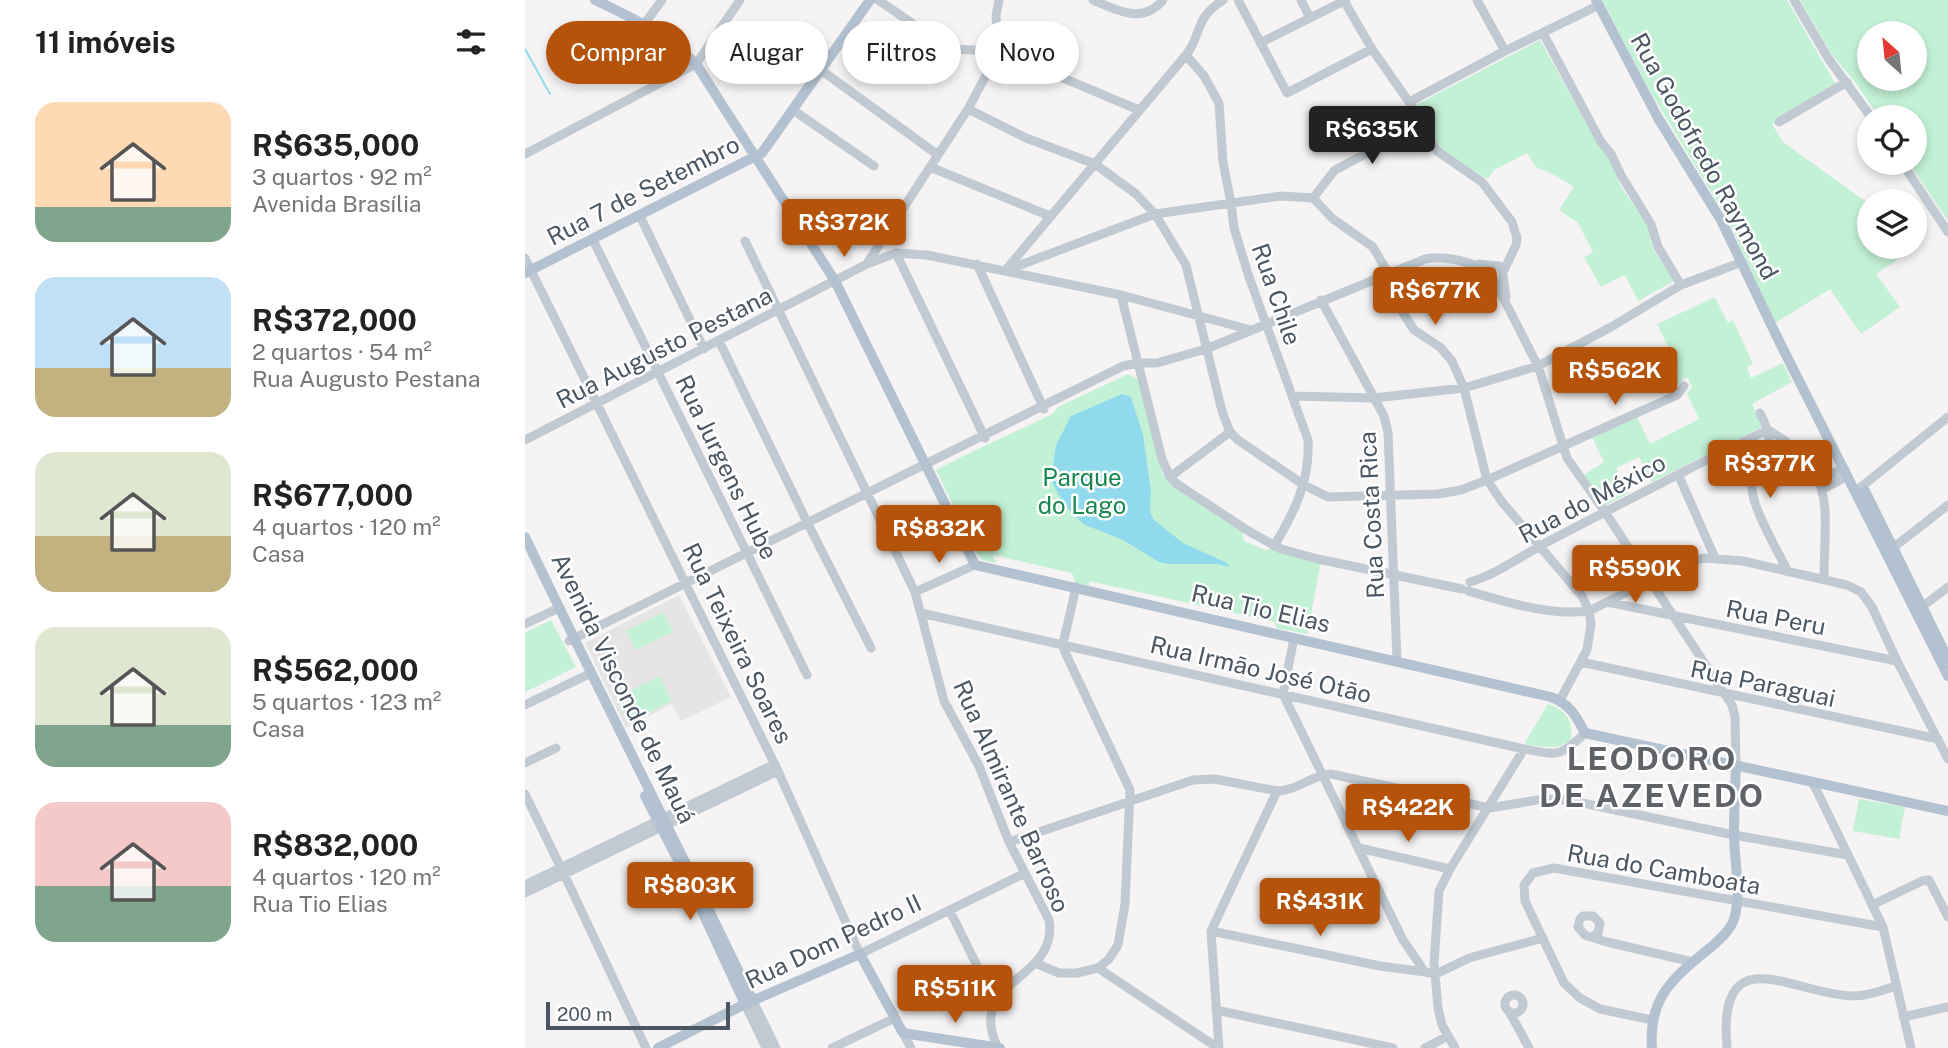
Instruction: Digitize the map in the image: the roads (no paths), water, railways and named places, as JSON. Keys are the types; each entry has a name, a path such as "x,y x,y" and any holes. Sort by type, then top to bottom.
{"main road":[{"path":"595,0 641,21"},
{"name":"Rua 7 de Setembro","path":"828,60 870,0"},
{"name":"Rua Godofredo Raymond","path":"1598,3 1658,118 1721,220 1780,343 1890,550 1948,676"},
{"path":"691,59 835,281 975,565"},
{"name":"Rua 7 de Setembro","path":"528,272 755,158 767,148 811,84"},
{"name":"Avenida Visconde de Mauá","path":"525,537 557,610"},
{"name":"Avenida Visconde de Mauá","path":"525,552 622,737 749,1003"},
{"name":"Rua Tio Elias","path":"975,565 1397,660 1560,700"},
{"name":"Rua Godofredo Raymond","path":"1919,609 1948,659"},
{"path":"1560,700 1572,710 1585,733 1948,811"},
{"path":"1652,1048 1652,1020 1666,988 1731,926 1737,902 1734,835 1736,765"},
{"name":"Rua Dom Pedro II","path":"658,1048 749,1003 860,954"},
{"name":"Rua Teixeira Soares","path":"860,954 903,1033"},
{"path":"903,1033 998,1048"}],"street":[{"path":"646,21 662,0"},
{"path":"525,154 696,64 740,0"},
{"path":"878,0 950,49 975,50"},
{"path":"996,21 999,0"},
{"path":"1093,0 1128,14 1149,11 1163,0"},
{"path":"1005,271 1186,55 1203,18 1223,0"},
{"path":"1238,0 1287,93 1372,48"},
{"path":"1301,0 1310,18"},
{"path":"1260,43 1345,0 1437,151 1482,182 1505,212 1517,238 1513,251 1497,271"},
{"path":"1477,0 1505,51"},
{"path":"1794,0 1828,58 1863,105"},
{"path":"1409,102 1598,3"},
{"path":"1543,33 1601,142 1651,224 1658,247 1681,285"},
{"name":"Rua Chile","path":"1186,55 1210,84 1219,103 1223,162 1234,228 1308,440 1308,466 1304,485 1296,508 1274,546"},
{"path":"828,75 900,125 937,155"},
{"path":"1779,122 1847,82"},
{"path":"867,264 968,109 981,84"},
{"path":"1077,84 1139,110"},
{"path":"968,109 1026,138 1095,164 1136,194 1155,214 1186,265 1222,411 1230,432 1304,485 1328,497 1450,492 1487,480 1562,448 1677,395 1684,386"},
{"path":"793,110 874,166"},
{"path":"1313,198 1335,170 1422,124"},
{"path":"930,167 1050,216"},
{"path":"1910,175 1948,232"},
{"path":"1005,271 1155,214 1281,196 1313,198 1333,219 1373,247 1384,275 1414,330 1440,347 1452,360 1464,388 1487,480 1539,546 1577,588 1589,611 1590,642 1560,700"},
{"path":"640,216 704,349"},
{"name":"Rua Jurgens Hube","path":"593,240 807,675"},
{"name":"Rua Almirante Barroso","path":"745,242 915,593 944,701 979,766 1009,842 1050,927 1048,943 1035,963 995,1000"},
{"path":"983,438 896,253 977,264 1121,295 1251,330"},
{"name":"Rua Augusto Pestana","path":"525,440 867,264 896,253"},
{"path":"572,640 927,464 1074,393 1140,365 1206,349 1415,261 1435,257 1497,271"},
{"name":"Rua Teixeira Soares","path":"525,258 528,272 597,403 776,767 860,954"},
{"path":"1293,396 1374,398 1464,388 1538,366 1681,285 1742,262"},
{"path":"977,264 1044,408"},
{"path":"1497,271 1510,308 1538,366 1562,448 1727,695 1735,717 1736,765"},
{"path":"1121,295 1162,459 1170,477 1274,546 1318,559 1445,586 1470,588 1556,612 1589,611 1685,563 1704,558 1743,561 1847,585 1861,592 1872,607 1948,759"},
{"name":"Rua Costa Rica","path":"1321,300 1384,416 1388,432 1397,660"},
{"path":"719,341 871,648"},
{"path":"1760,412 1770,431 1800,455 1821,485 1827,523 1824,579"},
{"path":"1821,485 1852,480 1948,417"},
{"path":"1770,431 1767,452 1753,477 1752,493 1788,572"},
{"name":"Rua do México","path":"1470,588 1539,546 1678,474 1770,431"},
{"path":"1170,477 1230,432"},
{"path":"1678,474 1715,558"},
{"path":"1890,550 1948,505"},
{"path":"915,593 975,565"},
{"path":"1035,963 1059,973 1077,973 1098,968 1114,953 1123,929 1130,790 1063,644 1076,587"},
{"path":"1919,609 1948,587"},
{"name":"Rua Peru","path":"1607,602 1897,661"},
{"path":"525,624 557,610"},
{"name":"Rua Irmão José Otão","path":"921,613 1524,750 1559,754 1585,733"},
{"path":"1294,638 1283,694 1403,940 1425,972"},
{"name":"Rua Paraguai","path":"1581,662 1938,739"},
{"path":"525,705 589,674"},
{"path":"525,763 556,748"},
{"path":"1455,1048 1439,1016 1434,963 1439,891 1524,750"},
{"path":"525,893 562,871 776,767"},
{"path":"1009,842 1174,785 1205,779 1276,791 1293,789 1322,775 1337,775 1490,808 1543,799 1568,800 1734,835 1848,855"},
{"path":"1812,781 1883,927 1911,1048"},
{"path":"1219,1048 1211,930 1276,791"},
{"path":"525,794 646,1048"},
{"path":"1359,848 1450,869"},
{"name":"Rua do Camboata","path":"1652,1020 1600,1009 1580,998 1564,984 1525,901 1523,889 1533,873 1547,868 1883,927"},
{"path":"525,885 562,871"},
{"name":"Rua Dom Pedro II","path":"860,954 1025,873"},
{"path":"1873,905 1921,881 1929,880 1948,918"},
{"path":"950,911 995,1000 990,1010 989,1023 998,1048"},
{"path":"1592,937 1600,928 1597,919 1583,916 1578,923 1582,933 1592,937 1693,962"},
{"path":"1211,930 1380,966 1436,974 1469,958 1543,938"},
{"path":"1098,968 1219,1048"},
{"path":"1727,1048 1730,999 1737,988 1752,979 1769,978 1856,996 1896,986"},
{"name":"Avenida Visconde de Mauá","path":"749,1003 766,1048"},
{"name":"Avenida Visconde de Mauá","path":"749,1003 776,1048"},
{"path":"1903,1017 1948,1007"},
{"path":"1216,1010 1393,1048"},
{"path":"1509,1012 1529,1048"},
{"path":"832,1048 895,1018"},
{"name":"Rua Teixeira Soares","path":"903,1033 911,1048"},
{"path":"1425,1048 1448,1036"}],"water":[{"name":"Parque do Lago","path":"1122,394 1131,397 1143,435 1151,491 1150,512 1154,520 1183,543 1227,563 1230,567 1159,562 1123,540 1083,524 1063,503 1051,480 1056,445 1071,416"}],"waterway":[{"path":"525,49 550,94"}],"district":[{"name":"LEODORO DE AZEVEDO","path":"1652,776"}]}
